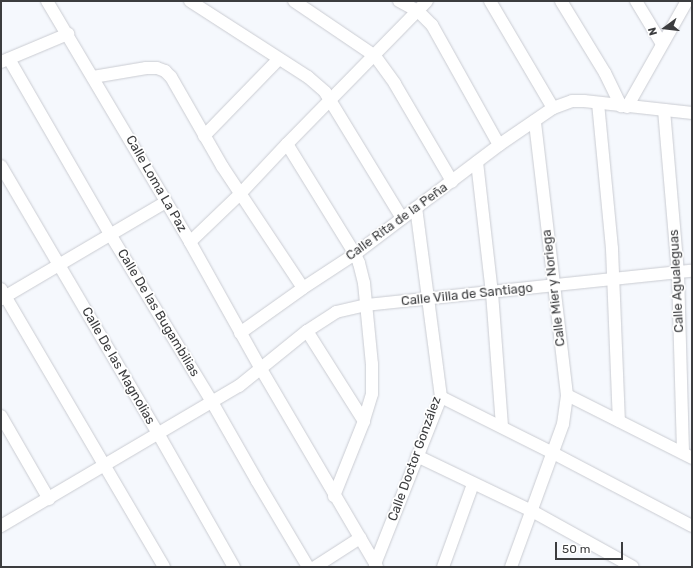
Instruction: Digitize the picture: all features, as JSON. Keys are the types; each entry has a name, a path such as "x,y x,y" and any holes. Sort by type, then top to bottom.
{"street":[{"name":"Calle Loma La Paz","path":"47,1 68,34 190,242 240,333 334,496 376,565"},
{"path":"190,1 318,84 331,99 402,218"},
{"path":"294,1 375,56 395,84 452,182"},
{"path":"399,1 418,11 437,34 499,145"},
{"path":"190,242 240,194 427,1"},
{"path":"490,1 552,108"},
{"path":"561,1 624,106 687,1"},
{"path":"636,1 662,44"},
{"path":"5,60 68,34"},
{"path":"204,136 279,59"},
{"name":"Calle De las Bugambilias","path":"5,60 212,402 308,567"},
{"path":"93,77 146,68 157,68 165,71 171,77 204,136 240,194 303,288"},
{"name":"Calle Rita de la Peña","path":"240,333 354,254 452,182 499,145 552,108 572,101 692,113"},
{"path":"598,103 609,202 614,281 619,421"},
{"name":"Calle Agualeguas","path":"664,110 678,273 688,455"},
{"name":"Calle Mier y Noriega","path":"511,567 553,453 566,413 567,395 553,287 535,121"},
{"path":"287,144 354,254 362,273 374,383 364,422 334,496"},
{"path":"477,162 492,293 502,427"},
{"name":"Calle De las Magnolias","path":"1,166 234,567"},
{"path":"164,567 2,295 166,202"},
{"name":"Calle Doctor González","path":"376,565 441,397 416,208"},
{"name":"Calle Villa de Santiago","path":"1,526 239,386 307,331 336,312 366,305 692,272"},
{"path":"307,331 364,422"},
{"path":"567,395 688,455"},
{"path":"441,397 553,453 692,526"},
{"path":"1,416 49,499"},
{"path":"417,456 532,511 633,567"},
{"path":"443,567 474,484"},
{"path":"315,567 360,538"}]}
